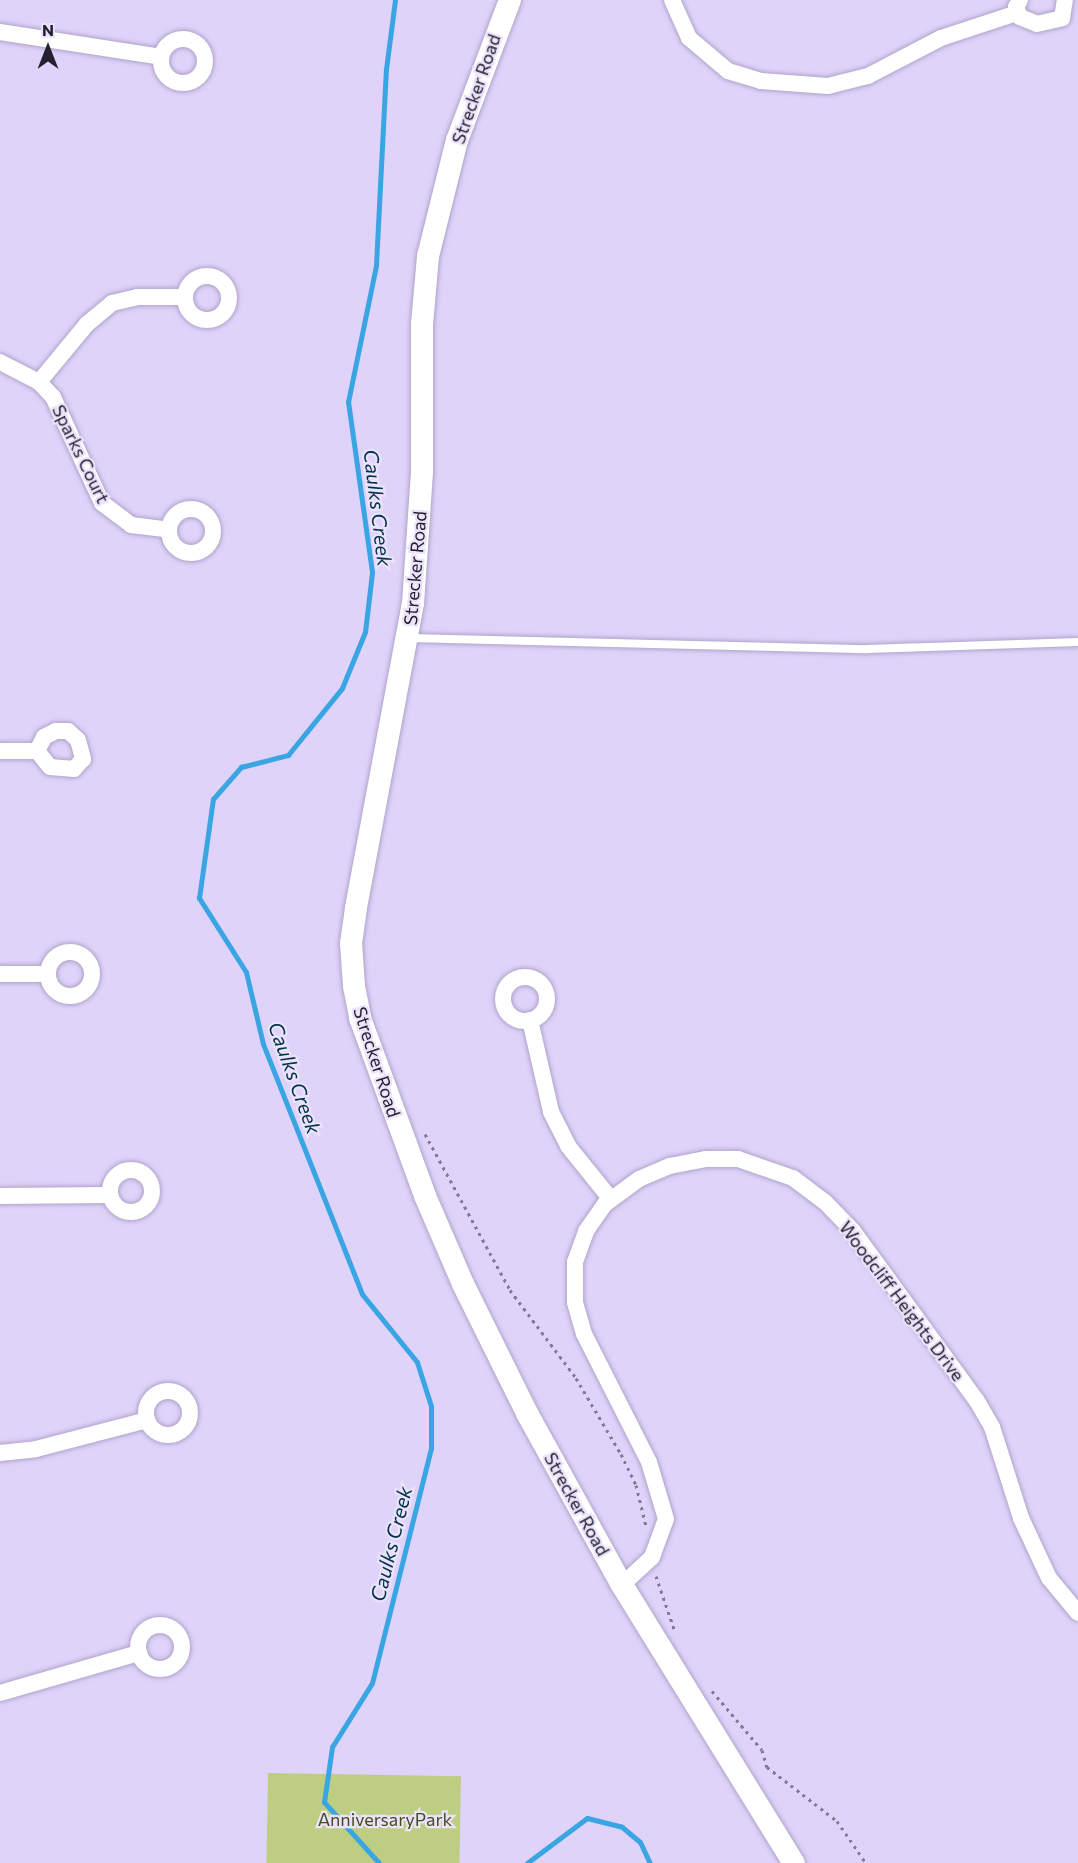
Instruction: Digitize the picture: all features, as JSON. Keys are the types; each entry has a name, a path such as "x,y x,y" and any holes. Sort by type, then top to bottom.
{"street":[{"name":"Strecker Road","path":"510,0 457,140 428,256 422,324 422,472 409,638 351,943 360,1017 394,1118 463,1284 528,1414 622,1585 794,1863"},
{"path":"672,0 689,38 728,71 761,81 819,86 868,76 941,38 1018,6 1030,22 1057,22 1065,13 1065,0"},
{"path":"0,32 161,57"},
{"path":"39,382 87,324 112,303 137,297 185,297"},
{"name":"Sparks Court","path":"0,362 39,382 61,409 102,503 131,525 169,530"},
{"path":"0,751 37,751"},
{"path":"0,974 48,974"},
{"path":"530,1020 551,1112 568,1146 610,1198"},
{"name":"Woodcliff Heights Drive","path":"622,1585 652,1557 666,1519 660,1490 584,1334 575,1302 575,1263 586,1231 610,1198 670,1166 706,1159 738,1159 794,1178 825,1202 853,1231 976,1401 992,1427 1021,1518 1049,1578 1078,1613"},
{"path":"0,1196 109,1194"},
{"path":"0,1453 36,1449 147,1420"},
{"path":"0,1693 139,1653"}],"lane":[{"path":"409,638 867,649 1078,642"}],"path":[{"path":"394,1118 423,1131 510,1290 576,1378 636,1485 646,1528"},
{"path":"652,1557 667,1614 678,1637"},
{"path":"709,1687 762,1750 767,1767 837,1821 866,1863"}],"green space":[{"name":"AnniversaryPark","path":"268,1773 461,1776 459,1863 266,1863"}],"waterway":[{"name":"Caulks Creek","path":"379,1863 324,1802 332,1747 372,1683 431,1448 431,1406 417,1362 362,1294 263,1044 246,972 199,898 213,799 241,767 288,755 342,688 365,632 372,572 348,402 376,265 386,69 395,0"},
{"name":"Caulks Creek","path":"527,1863 587,1818 622,1827 640,1842 650,1863"}]}
